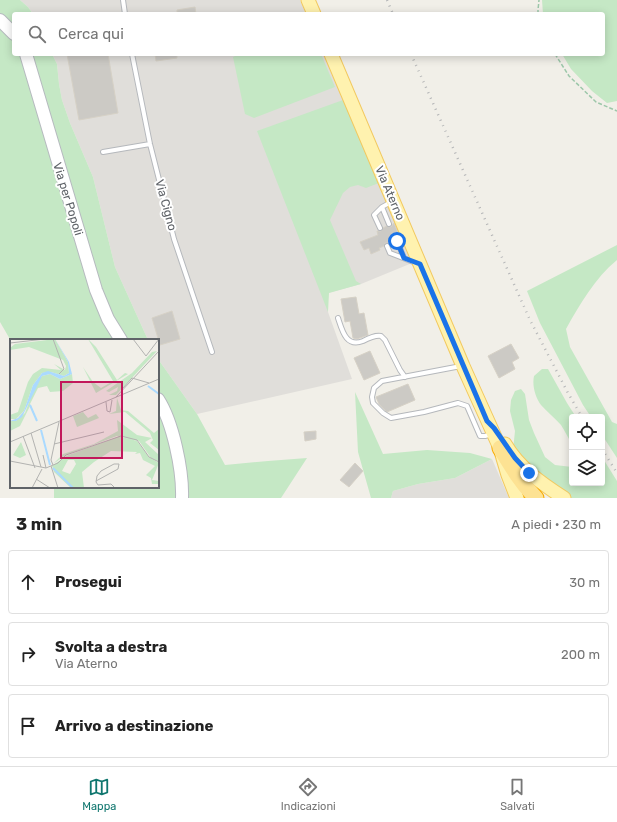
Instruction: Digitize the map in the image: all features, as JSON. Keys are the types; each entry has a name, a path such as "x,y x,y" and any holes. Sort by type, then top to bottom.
{"highway":[{"path":"500,448 516,474 536,498"}],"main road":[{"path":"308,0 313,12"},
{"path":"0,20 12,32"},
{"name":"Via per Popoli","path":"27,56 96,290 108,319 120,339"},
{"name":"Via Aterno","path":"332,56 388,204 420,264 492,434 500,448 517,498"},
{"path":"159,401 170,424 178,460 182,498"},
{"name":"Via Aterno","path":"487,421 494,428 515,458 529,473 564,498"}],"lane":[{"path":"123,0 125,12"},
{"name":"Via Cigno","path":"132,56 150,144 174,238 212,352"},
{"path":"103,152 150,144"},
{"path":"388,204 389,224"},
{"path":"380,228 374,215 388,204"},
{"path":"397,241 404,258"},
{"path":"387,246 390,253 420,264"},
{"path":"338,318 346,338 351,342 357,343 381,336 385,340 405,377"},
{"path":"463,366 382,381 374,388 372,397 373,404 390,418 424,412 458,403 466,406 480,436 492,434"}],"path":[{"path":"538,12 539,0"},
{"path":"556,56 569,76 596,102 617,111"}],"shaded area":[{"path":"20,0 300,0 305,12 32,12"},
{"path":"53,56 324,56 412,263 361,284 328,293 328,312 352,379 197,414 159,360 159,339 148,339 115,267 93,177 62,100 57,64"},
{"path":"492,459 509,498 391,498 393,491 418,484 455,478"}],"green space":[{"path":"0,0 20,0 32,12 12,12 12,25 0,15"},
{"path":"542,0 617,0 617,101 607,103 592,91 571,69 563,56 605,56 605,12 543,12"},
{"path":"0,26 12,38 12,56 22,56 116,339 10,339 0,322"},
{"path":"31,56 53,56 57,64 62,100 93,177 115,267 148,339 125,339 104,300"},
{"path":"322,56 335,87 254,118 245,114 233,57"},
{"path":"343,100 379,183 366,188 358,185 350,187 343,193 330,220 356,281 361,284 329,293 328,312 257,131"},
{"path":"617,245 617,260 595,283 582,301 566,329 570,347 612,422 617,424 617,458 605,440 605,414 589,414 583,405 540,323 527,291"},
{"path":"159,360 197,414 225,465 307,458 281,498 186,498 164,402 159,394"},
{"path":"542,369 548,369 574,414 569,414 569,439 561,425 539,402 533,383 534,376"},
{"path":"521,389 525,394 529,420 545,457 555,465 569,467 569,486 605,486 605,462 617,481 617,498 568,498 513,450 515,431 510,411 511,400 515,391"},
{"path":"355,392 383,454 427,450 470,453 492,459 455,478 418,484 393,491 391,498 371,498 358,452"},
{"path":"159,410 174,461 177,498 54,498 54,488 159,488"}],"building":[{"path":"195,7 196,12 177,12 177,10"},
{"path":"67,56 108,56 118,113 79,120"},
{"path":"155,56 177,56 177,58 156,61"},
{"path":"394,223 400,238 396,238 394,241 389,243 385,243 384,246 379,248 380,250 371,254 369,248 364,250 360,242 378,235 377,231 381,231 387,226 391,227"},
{"path":"356,297 359,314 364,313 368,335 357,339 353,338 350,321 345,322 341,299"},
{"path":"172,311 180,339 160,345 152,318"},
{"path":"511,344 519,358 512,362 515,369 499,378 488,356"},
{"path":"370,351 380,373 364,380 354,358"},
{"path":"408,384 415,400 387,412 379,404 376,397"},
{"path":"316,431 316,439 305,441 304,432"},
{"path":"355,463 363,471 349,487 340,480"}],"railway":[{"path":"387,0 392,12"},
{"path":"412,56 530,320 580,414"},
{"path":"603,450 617,473"}],"route":[{"path":"397,241 404,258 420,264 487,421 494,428 515,458 529,473"}]}
